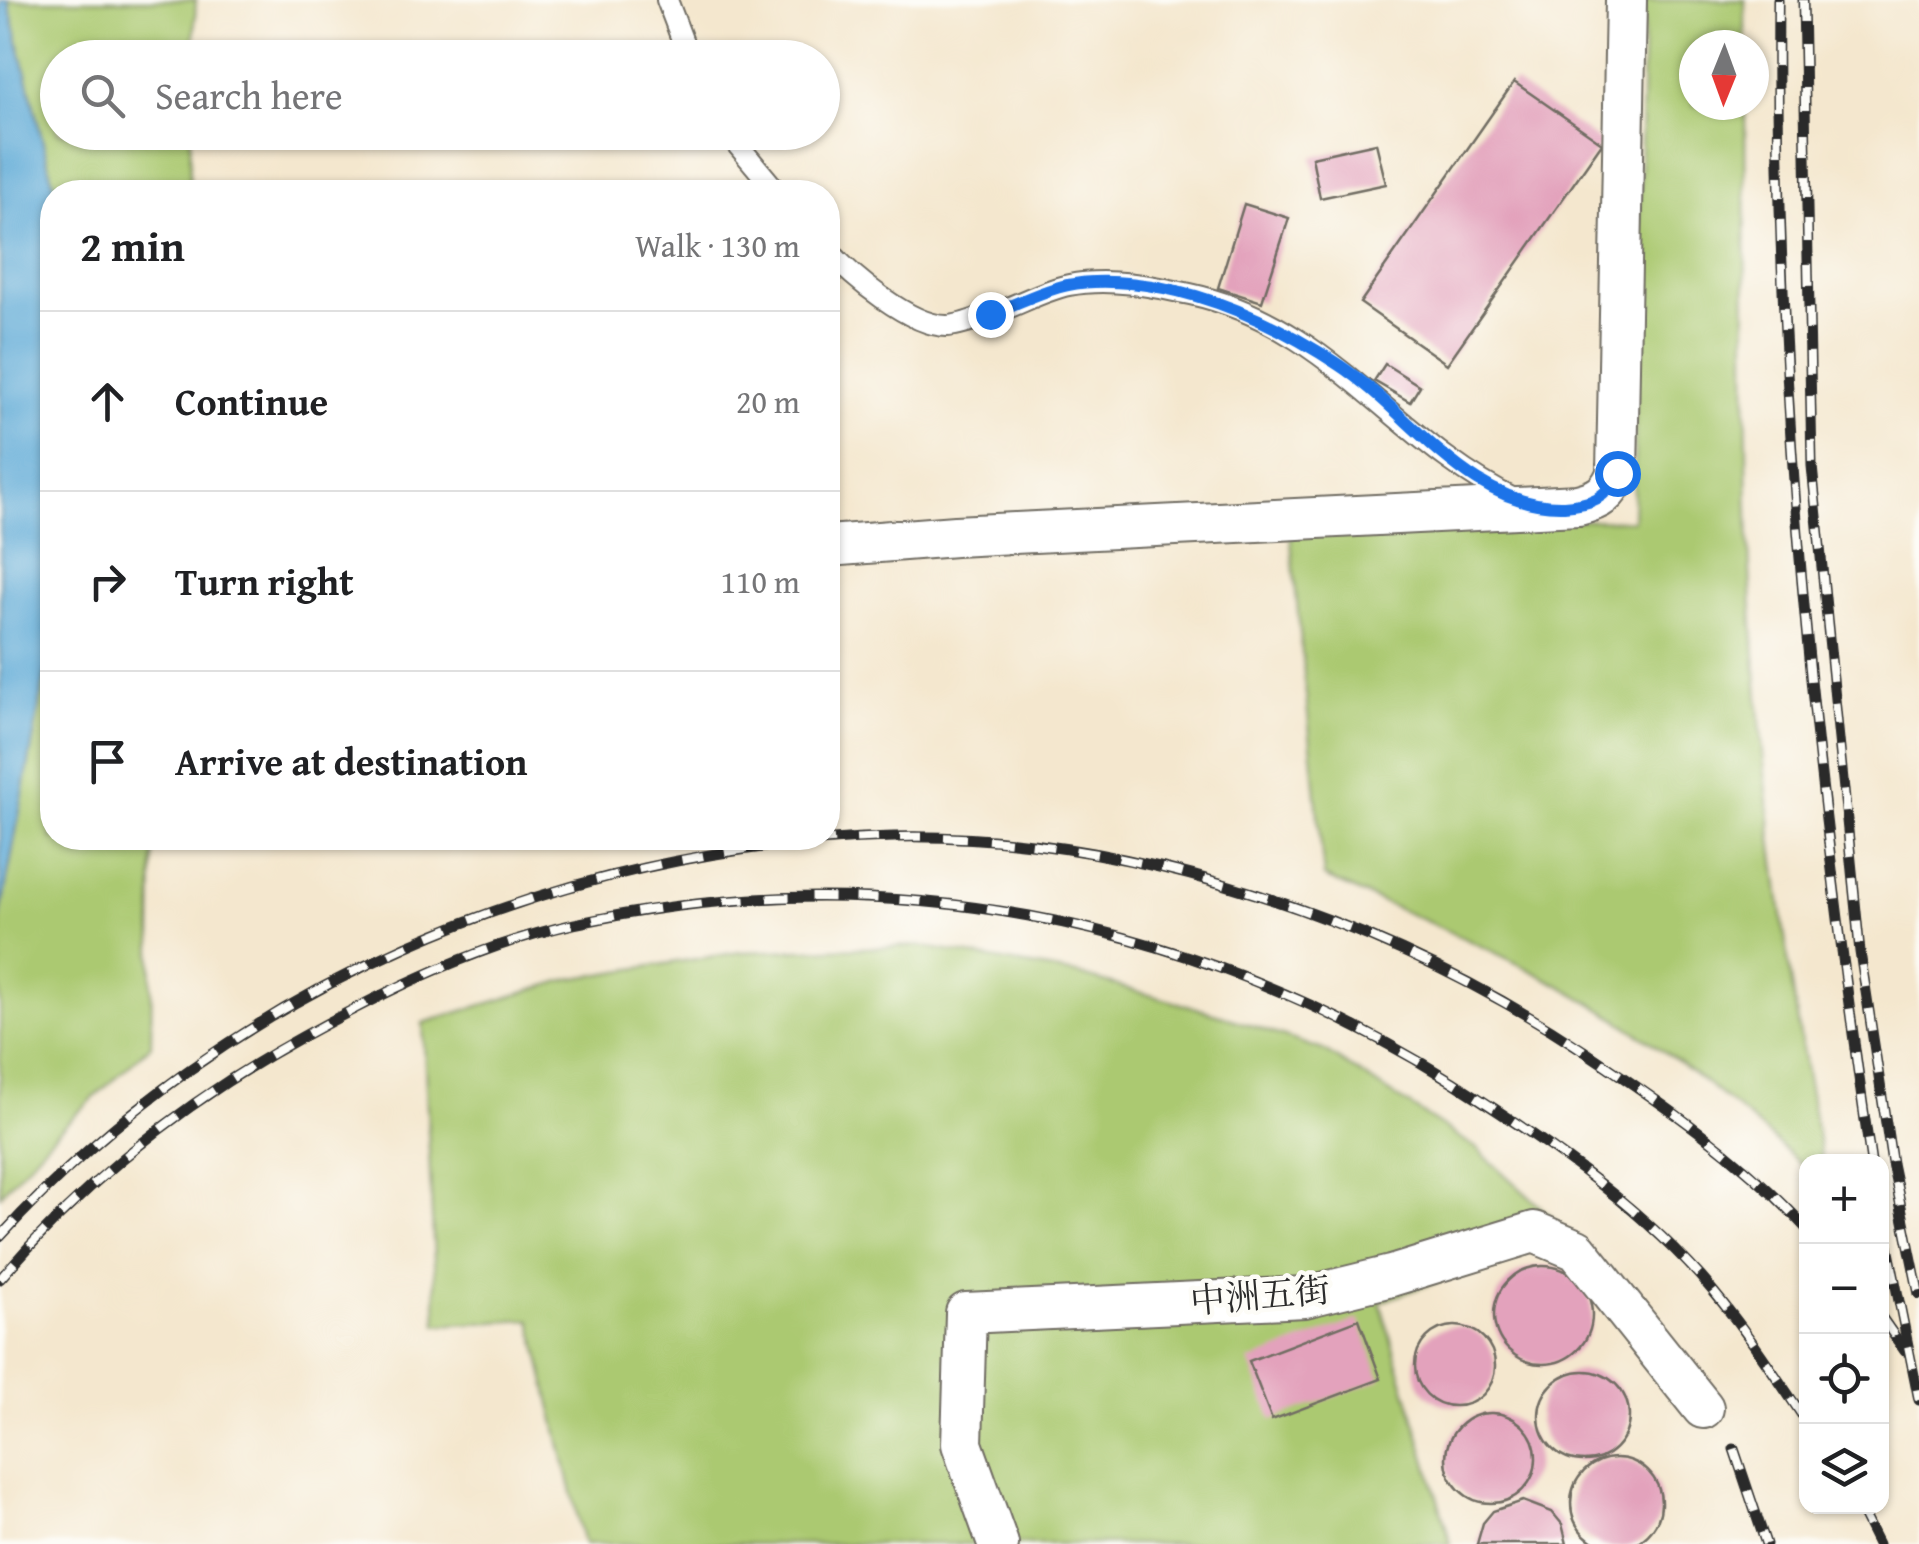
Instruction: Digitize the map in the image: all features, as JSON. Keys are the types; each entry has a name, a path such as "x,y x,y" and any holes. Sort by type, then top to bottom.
{"street":[{"path":"840,545 1532,507 1598,500 1610,490 1617,473 1626,0"},
{"name":"中洲五街","path":"998,1544 962,1444 966,1313 1305,1297 1392,1276 1534,1232 1577,1250 1703,1408"}],"lane":[{"path":"667,0 682,40"},
{"path":"742,150 767,180"},
{"path":"840,263 854,279 920,320 948,326 1068,285 1118,282 1195,295 1276,326 1343,368 1447,458 1489,487 1532,507"}],"green space":[{"path":"8,0 196,0 194,40 40,40 40,131"},
{"path":"1644,0 1745,0 1745,30 1679,30 1679,120 1745,120 1747,463 1756,677 1772,839 1794,1001 1821,1154 1799,1154 1799,1163 1701,1079 1597,1007 1483,947 1324,877 1289,521 1633,520"},
{"path":"45,150 190,150 189,180 52,180"},
{"path":"40,703 40,850 153,850 151,1045 56,1133 0,1195 0,918"},
{"path":"920,946 1076,974 1217,1014 1323,1050 1476,1148 1570,1234 1380,1302 1451,1544 584,1544 531,1320 437,1325 423,1023 569,979 740,952"}],"water":[{"path":"0,0 8,0 40,131 40,150 45,150 52,180 40,180 40,703 0,918"}],"building":[{"path":"1514,82 1602,143 1447,364 1360,303"},
{"path":"1376,143 1386,184 1320,198 1312,157"},
{"path":"1244,204 1289,218 1262,302 1218,288"},
{"path":"1385,364 1420,386 1410,402 1374,381"},
{"path":"1543,1266 1570,1274 1584,1288 1592,1315 1584,1342 1570,1356 1543,1364 1516,1356 1502,1342 1494,1315 1502,1288 1516,1274"},
{"path":"1359,1319 1381,1379 1272,1420 1249,1361"},
{"path":"1455,1326 1470,1329 1483,1338 1492,1351 1492,1381 1483,1394 1470,1403 1455,1406 1440,1403 1427,1394 1418,1381 1415,1366 1418,1351 1427,1338 1440,1329"},
{"path":"1584,1371 1601,1374 1616,1384 1626,1399 1626,1433 1616,1448 1601,1458 1584,1461 1567,1458 1552,1448 1542,1433 1539,1416 1542,1399 1552,1384 1567,1374"},
{"path":"1491,1413 1508,1416 1523,1426 1533,1441 1533,1475 1523,1490 1508,1500 1491,1503 1474,1500 1459,1490 1449,1475 1446,1458 1449,1441 1459,1426 1474,1416"},
{"path":"1607,1459 1625,1459 1641,1466 1653,1478 1660,1494 1660,1512 1653,1528 1630,1545 1602,1545 1591,1540 1579,1528 1572,1512 1572,1494 1579,1478 1591,1466"},
{"path":"1523,1501 1552,1512 1562,1524 1567,1544 1477,1544 1483,1523 1493,1511"}],"railway":[{"path":"1778,0 1783,292 1802,582 1832,873 1870,1154"},
{"path":"1803,0 1812,466 1860,952 1892,1163 1919,1294"},
{"path":"840,841 894,837 984,839 1074,850 1165,868 1342,925 1427,962 1584,1051 1728,1155 1799,1221"},
{"path":"0,1237 90,1149 188,1071 294,1003 406,947 523,901 644,868 745,850"},
{"path":"0,1279 103,1176 218,1087 334,1020 469,957 574,924 689,905 804,897 917,901 1029,916 1139,942 1247,978 1352,1025 1453,1082 1615,1195 1674,1248 1729,1311 1799,1411"},
{"path":"1887,1244 1919,1400"},
{"path":"1889,1328 1905,1351"},
{"path":"1734,1449 1766,1544"},
{"path":"1863,1514 1878,1544"}],"route":[{"path":"990,314 1068,285 1118,282 1195,295 1276,326 1343,368 1447,458 1489,487 1532,507 1598,500 1610,490 1617,473"}]}
